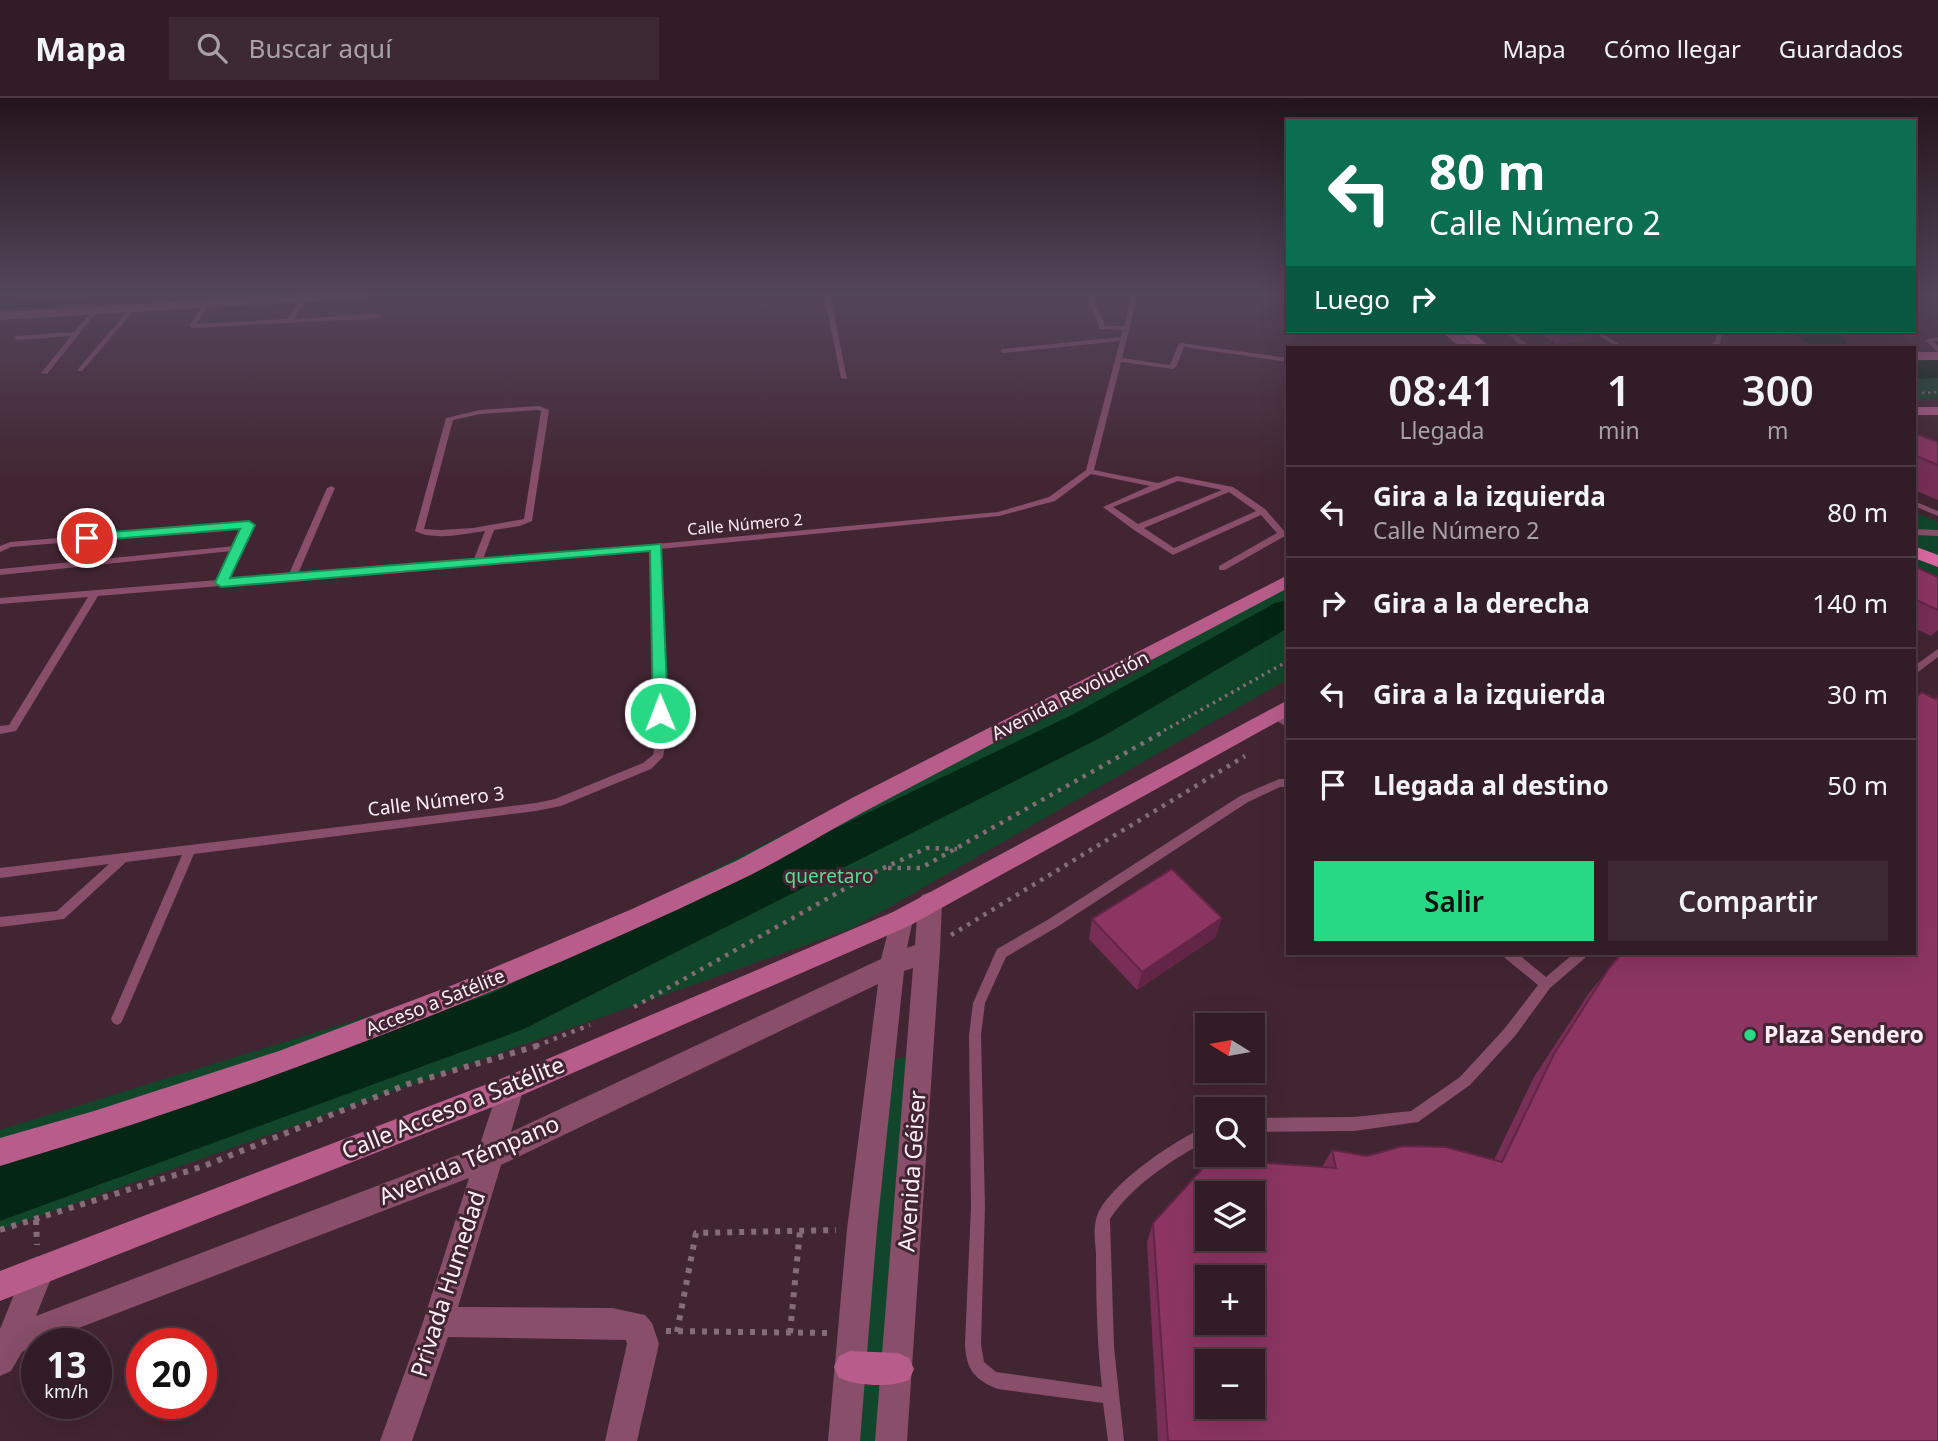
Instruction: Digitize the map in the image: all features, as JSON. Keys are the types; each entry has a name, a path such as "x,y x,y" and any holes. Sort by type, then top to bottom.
{"main road":[{"path":"1916,411 1938,411"},
{"path":"1916,543 1938,553"},
{"path":"1916,552 1938,562"},
{"path":"1916,569 1938,578"},
{"name":"Avenida Revolución","path":"852,808 1286,582"},
{"path":"901,919 1284,715"},
{"name":"Acceso a Satélite","path":"0,1152 74,1131 333,1042 477,986 732,874 852,808"},
{"name":"Calle Acceso a Satélite","path":"0,1286 32,1261 511,1087 901,919"},
{"path":"850,1367 898,1369"}],"street":[{"name":"Avenida Géiser","path":"891,1441 935,946 930,902"},
{"name":"Avenida Géiser","path":"844,1441 862,1229 892,965 901,919"},
{"name":"Avenida Témpano","path":"4,1349 490,1156 935,946"},
{"name":"Privada Humedad","path":"396,1441 438,1322 511,1087"},
{"path":"4,1349 32,1261"},
{"path":"438,1322 612,1323 634,1326 643,1344 621,1441"}],"lane":[{"path":"45,373 58,357"},
{"path":"80,370 91,357"},
{"path":"840,357 845,378"},
{"path":"1156,485 1090,471 1118,359 1173,367 1177,357"},
{"path":"1264,357 1286,360"},
{"path":"543,408 545,410 530,517 522,523 491,526 425,534 419,531 447,421 457,416 480,412 543,408"},
{"name":"Calle Número 2","path":"0,601 656,547 999,514 1052,499 1090,471"},
{"path":"1222,568 1282,534 1262,511 1230,489 1177,478 1107,507 1173,552 1262,511"},
{"path":"292,576 331,488"},
{"path":"1137,528 1230,489"},
{"path":"1916,504 1938,514"},
{"path":"0,549 10,545 249,525 221,583"},
{"path":"478,561 491,526"},
{"path":"1916,531 1938,533"},
{"name":"Calle Número 3","path":"0,873 557,803 647,766 658,757 661,741 656,547"},
{"path":"0,572 238,548"},
{"path":"0,730 12,729 95,593"},
{"path":"1916,668 1938,652"},
{"path":"1110,1396 998,1381 987,1378 976,1363 973,1344 978,1207 975,1035 979,1003 1001,953 1053,923 1244,799 1279,783 1286,783"},
{"path":"117,1019 190,849"},
{"path":"0,922 60,916 124,858"},
{"path":"1510,955 1546,984"},
{"path":"1265,1125 1354,1124 1413,1117 1465,1081 1510,1032 1546,984 1577,955"},
{"path":"1116,1441 1103,1296 1103,1218 1116,1200 1174,1150 1195,1139"}],"path":[{"path":"1916,393 1938,392"},
{"path":"887,868 922,869 1286,662"},
{"path":"935,946 1252,752"},
{"path":"624,1012 839,890 927,848 957,849"},
{"path":"0,1230 204,1166 408,1084 534,1047 598,1022"},
{"path":"32,1261 37,1246 36,1220"},
{"path":"677,1332 696,1233 862,1229"},
{"path":"790,1333 800,1230"},
{"path":"634,1326 677,1332 852,1333"}],"green space":[{"path":"1916,357 1938,357 1938,398 1916,400"},
{"path":"1916,513 1938,522 1938,604 1916,593"},
{"name":"queretaro","path":"1286,581 1286,680 851,929 0,1230 0,1130 511,972"},
{"path":"913,1057 879,1441 856,1441 890,1059"}],"building":[{"path":"1916,434 1938,442 1938,465 1916,456"},
{"path":"1916,567 1938,577 1938,610 1916,600"},
{"name":"Plaza Sendero","path":"1922,692 1935,699 1938,696 1938,1441 1168,1441 1153,1223 1204,1167 1265,1167 1265,1163 1336,1168 1332,1150 1367,1156 1403,1146 1446,1147 1502,1162 1554,1054 1620,955 1916,955 1916,697"},
{"path":"1172,869 1222,918 1142,972 1092,919"}],"waterway":[{"path":"1916,370 1938,369"},
{"path":"0,1191 505,1012 1087,726 1286,613"}],"place":[{"name":"Plaza Sendero","path":"1750,1035"}],"route":[{"path":"87,538 249,525 221,583 656,547 660,713"}]}
